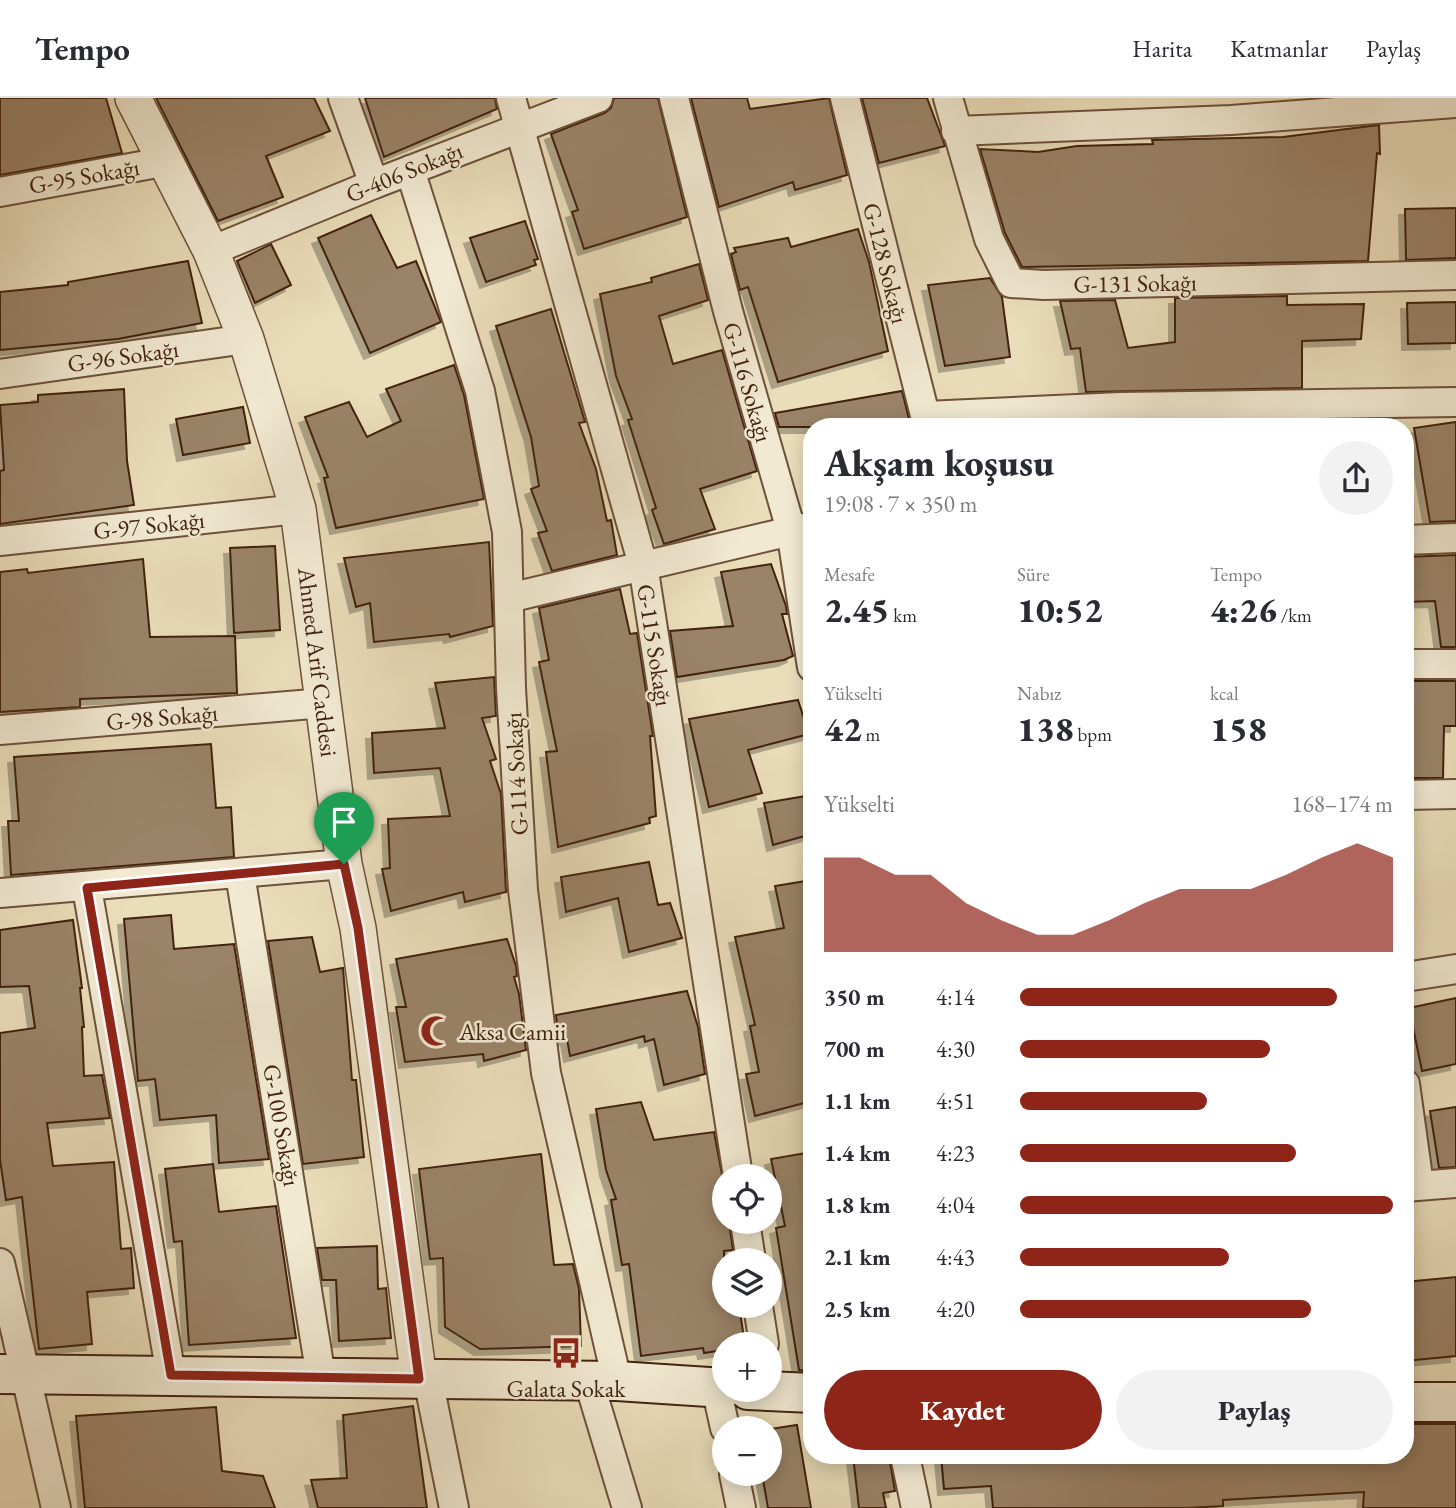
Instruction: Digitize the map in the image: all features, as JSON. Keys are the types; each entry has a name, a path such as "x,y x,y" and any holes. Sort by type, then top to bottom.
{"main road":[{"path":"12,1374 321,1377 712,1386"},
{"path":"782,1390 803,1392"},
{"path":"1414,1402 1456,1402"}],"street":[{"name":"Ahmed Arif Caddesi","path":"133,98 168,161 211,251 246,338 298,509 344,864 358,928 424,1379"},
{"path":"343,98 374,184"},
{"name":"G-115 Sokağı","path":"511,98 643,565 736,1164"},
{"name":"G-406 Sokağı","path":"211,251 520,126 598,98"},
{"name":"G-116 Sokağı","path":"674,98 724,297 801,528 803,553"},
{"name":"G-128 Sokağı","path":"845,98 925,418"},
{"name":"G-131 Sokağı","path":"948,98 989,239 1011,283 1058,285 1456,275"},
{"path":"956,131 1230,120 1456,103"},
{"name":"G-95 Sokağı","path":"0,192 168,161"},
{"name":"G-114 Sokağı","path":"410,170 480,391 507,532 523,890 546,1073 627,1508"},
{"name":"G-96 Sokağı","path":"0,374 246,338"},
{"path":"968,418 1121,407 1456,402"},
{"name":"G-97 Sokağı","path":"0,541 298,509"},
{"path":"509,598 801,528"},
{"path":"1414,540 1456,538"},
{"path":"1414,664 1456,664"},
{"name":"G-98 Sokağı","path":"0,730 324,703"},
{"path":"1414,795 1456,794"},
{"path":"0,893 87,888 344,864"},
{"name":"G-100 Sokağı","path":"240,874 321,1377"},
{"path":"87,888 171,1375"},
{"path":"1414,976 1456,969"},
{"path":"1414,1186 1456,1183"},
{"path":"0,1263 12,1374 57,1508"},
{"path":"424,1379 454,1508"},
{"path":"907,1464 916,1508"},
{"path":"736,1486 741,1508"}],"building":[{"path":"0,98 106,98 122,153 0,175"},
{"path":"156,98 314,98 330,131 266,156 283,197 218,221"},
{"path":"365,98 495,98 497,109 384,157"},
{"path":"614,98 658,98 687,217 584,249 572,212 578,210 551,134 605,113 611,108"},
{"path":"691,98 747,98 750,109 829,98 847,175 795,190 793,182 719,207"},
{"path":"862,98 927,98 945,146 879,163"},
{"path":"1379,125 1380,154 1377,153 1368,261 1022,267 1005,233 980,149 1038,152 1077,146 1153,144 1152,140 1283,137"},
{"path":"1456,208 1456,258 1406,260 1405,209"},
{"path":"371,215 397,268 416,261 441,322 370,353 318,238"},
{"path":"525,221 538,259 534,260 536,265 486,282 470,238"},
{"path":"858,229 869,262 888,351 778,382 748,287 740,290 731,254 736,252 734,248 788,238 791,247"},
{"path":"271,244 291,285 255,303 237,261"},
{"path":"188,261 202,323 118,339 0,350 0,292 68,285 68,282"},
{"path":"699,264 708,300 659,316 673,364 722,350 757,471 700,489 715,529 664,544 652,510 656,508 628,420 632,419 616,376 600,294 652,282 651,278"},
{"path":"990,278 1002,297 1010,357 945,366 928,285"},
{"path":"1287,296 1287,305 1364,304 1361,339 1302,341 1302,388 1086,392 1080,348 1071,349 1060,301 1115,300 1128,348 1175,342 1175,298"},
{"path":"1456,302 1456,343 1408,344 1407,303"},
{"path":"551,309 585,422 579,423 596,469 607,521 611,520 617,555 552,571 538,533 547,531 531,489 539,486 531,437 496,326"},
{"path":"454,365 464,395 484,499 336,528 324,478 328,477 305,417 349,402 367,437 401,421 386,389"},
{"path":"124,389 127,461 134,505 0,524 0,471 4,470 0,405 38,402 38,395"},
{"path":"902,391 909,418 803,418 803,427 779,427 775,413"},
{"path":"243,407 250,443 183,455 176,419"},
{"path":"1456,422 1456,521 1430,522 1414,428"},
{"path":"489,542 493,626 450,637 449,634 374,642 370,603 356,607 344,558"},
{"path":"275,546 280,630 234,633 230,548"},
{"path":"1456,555 1456,647 1441,647 1435,601 1414,602 1414,557"},
{"path":"143,559 150,637 235,636 237,693 80,699 80,707 0,712 0,572 27,569 28,573"},
{"path":"771,564 786,606 787,614 782,614 793,656 784,660 677,677 670,631 733,626 721,572"},
{"path":"620,589 630,634 637,633 653,736 650,736 656,816 649,818 650,823 558,847 546,752 557,751 539,662 549,660 539,608"},
{"path":"494,677 496,716 482,718 496,759 490,761 501,794 506,892 465,902 463,892 391,911 382,869 390,868 388,819 450,816 440,768 374,773 372,733 445,728 435,683"},
{"path":"1414,681 1456,681 1456,726 1444,726 1443,778 1414,778"},
{"path":"798,700 803,715 803,736 748,750 762,793 709,807 689,719"},
{"path":"211,744 216,808 231,807 234,857 11,875 8,821 19,821 14,757"},
{"path":"803,796 803,837 773,845 764,803"},
{"path":"649,862 658,905 670,903 682,938 629,952 618,898 566,912 561,877"},
{"path":"803,881 803,1103 755,1116 746,1074 759,1072 750,1026 755,1025 735,937 784,928 775,886"},
{"path":"171,915 174,949 234,944 269,1159 219,1163 216,1115 160,1120 155,1079 138,1081 124,919"},
{"path":"73,920 82,988 84,1076 102,1075 110,1118 47,1123 53,1166 114,1162 121,1249 131,1248 134,1288 87,1292 92,1344 39,1349 22,1197 6,1200 0,1160 0,1033 35,1028 29,986 0,987 0,930"},
{"path":"312,937 320,972 343,968 352,1080 356,1080 364,1157 303,1164 268,941"},
{"path":"507,939 516,966 517,976 514,977 519,994 526,1050 484,1061 483,1054 405,1062 396,1007 406,1007 396,959"},
{"path":"687,991 698,1027 705,1074 664,1085 654,1039 645,1042 644,1036 570,1056 567,1039 559,1041 556,1015"},
{"path":"1456,998 1456,1064 1422,1071 1414,1032 1414,1007"},
{"path":"641,1102 654,1140 714,1132 720,1164 712,1164 712,1234 731,1234 733,1248 712,1248 712,1318 741,1318 743,1332 712,1332 712,1352 704,1353 703,1348 641,1356 629,1264 622,1265 611,1200 616,1199 606,1170 596,1109"},
{"path":"1456,1107 1456,1167 1439,1168 1430,1111"},
{"path":"541,1154 554,1265 573,1264 579,1289 581,1346 480,1349 445,1327 443,1258 430,1259 419,1169"},
{"path":"803,1154 803,1370 799,1370 782,1265 782,1248 779,1248 777,1234 782,1234 782,1227 785,1226 782,1212 782,1164 772,1164 771,1159"},
{"path":"213,1164 219,1212 276,1206 296,1338 189,1345 182,1241 174,1242 165,1169"},
{"path":"377,1246 378,1289 386,1288 391,1338 339,1341 336,1280 322,1280 317,1248"},
{"path":"1456,1277 1456,1356 1414,1360 1414,1281"},
{"path":"413,1406 427,1508 318,1508 311,1480 347,1478 343,1415"},
{"path":"216,1407 222,1471 263,1476 275,1508 85,1508 76,1416"},
{"path":"1414,1424 1456,1424 1456,1508 1363,1508 1364,1492 1223,1500 1223,1506 1187,1508 993,1508 991,1486 944,1489 942,1464 1414,1464"},
{"path":"797,1425 811,1508 768,1508 764,1486 782,1486 782,1427"},
{"path":"854,1464 890,1464 895,1491 883,1493 886,1508 859,1508"}],"place":[{"name":"Aksa Camii","path":"436,1031"},
{"name":"Galata Sokak","path":"566,1353"}],"route":[{"path":"344,864 358,928 419,1379 171,1375 87,888 344,864"}]}
